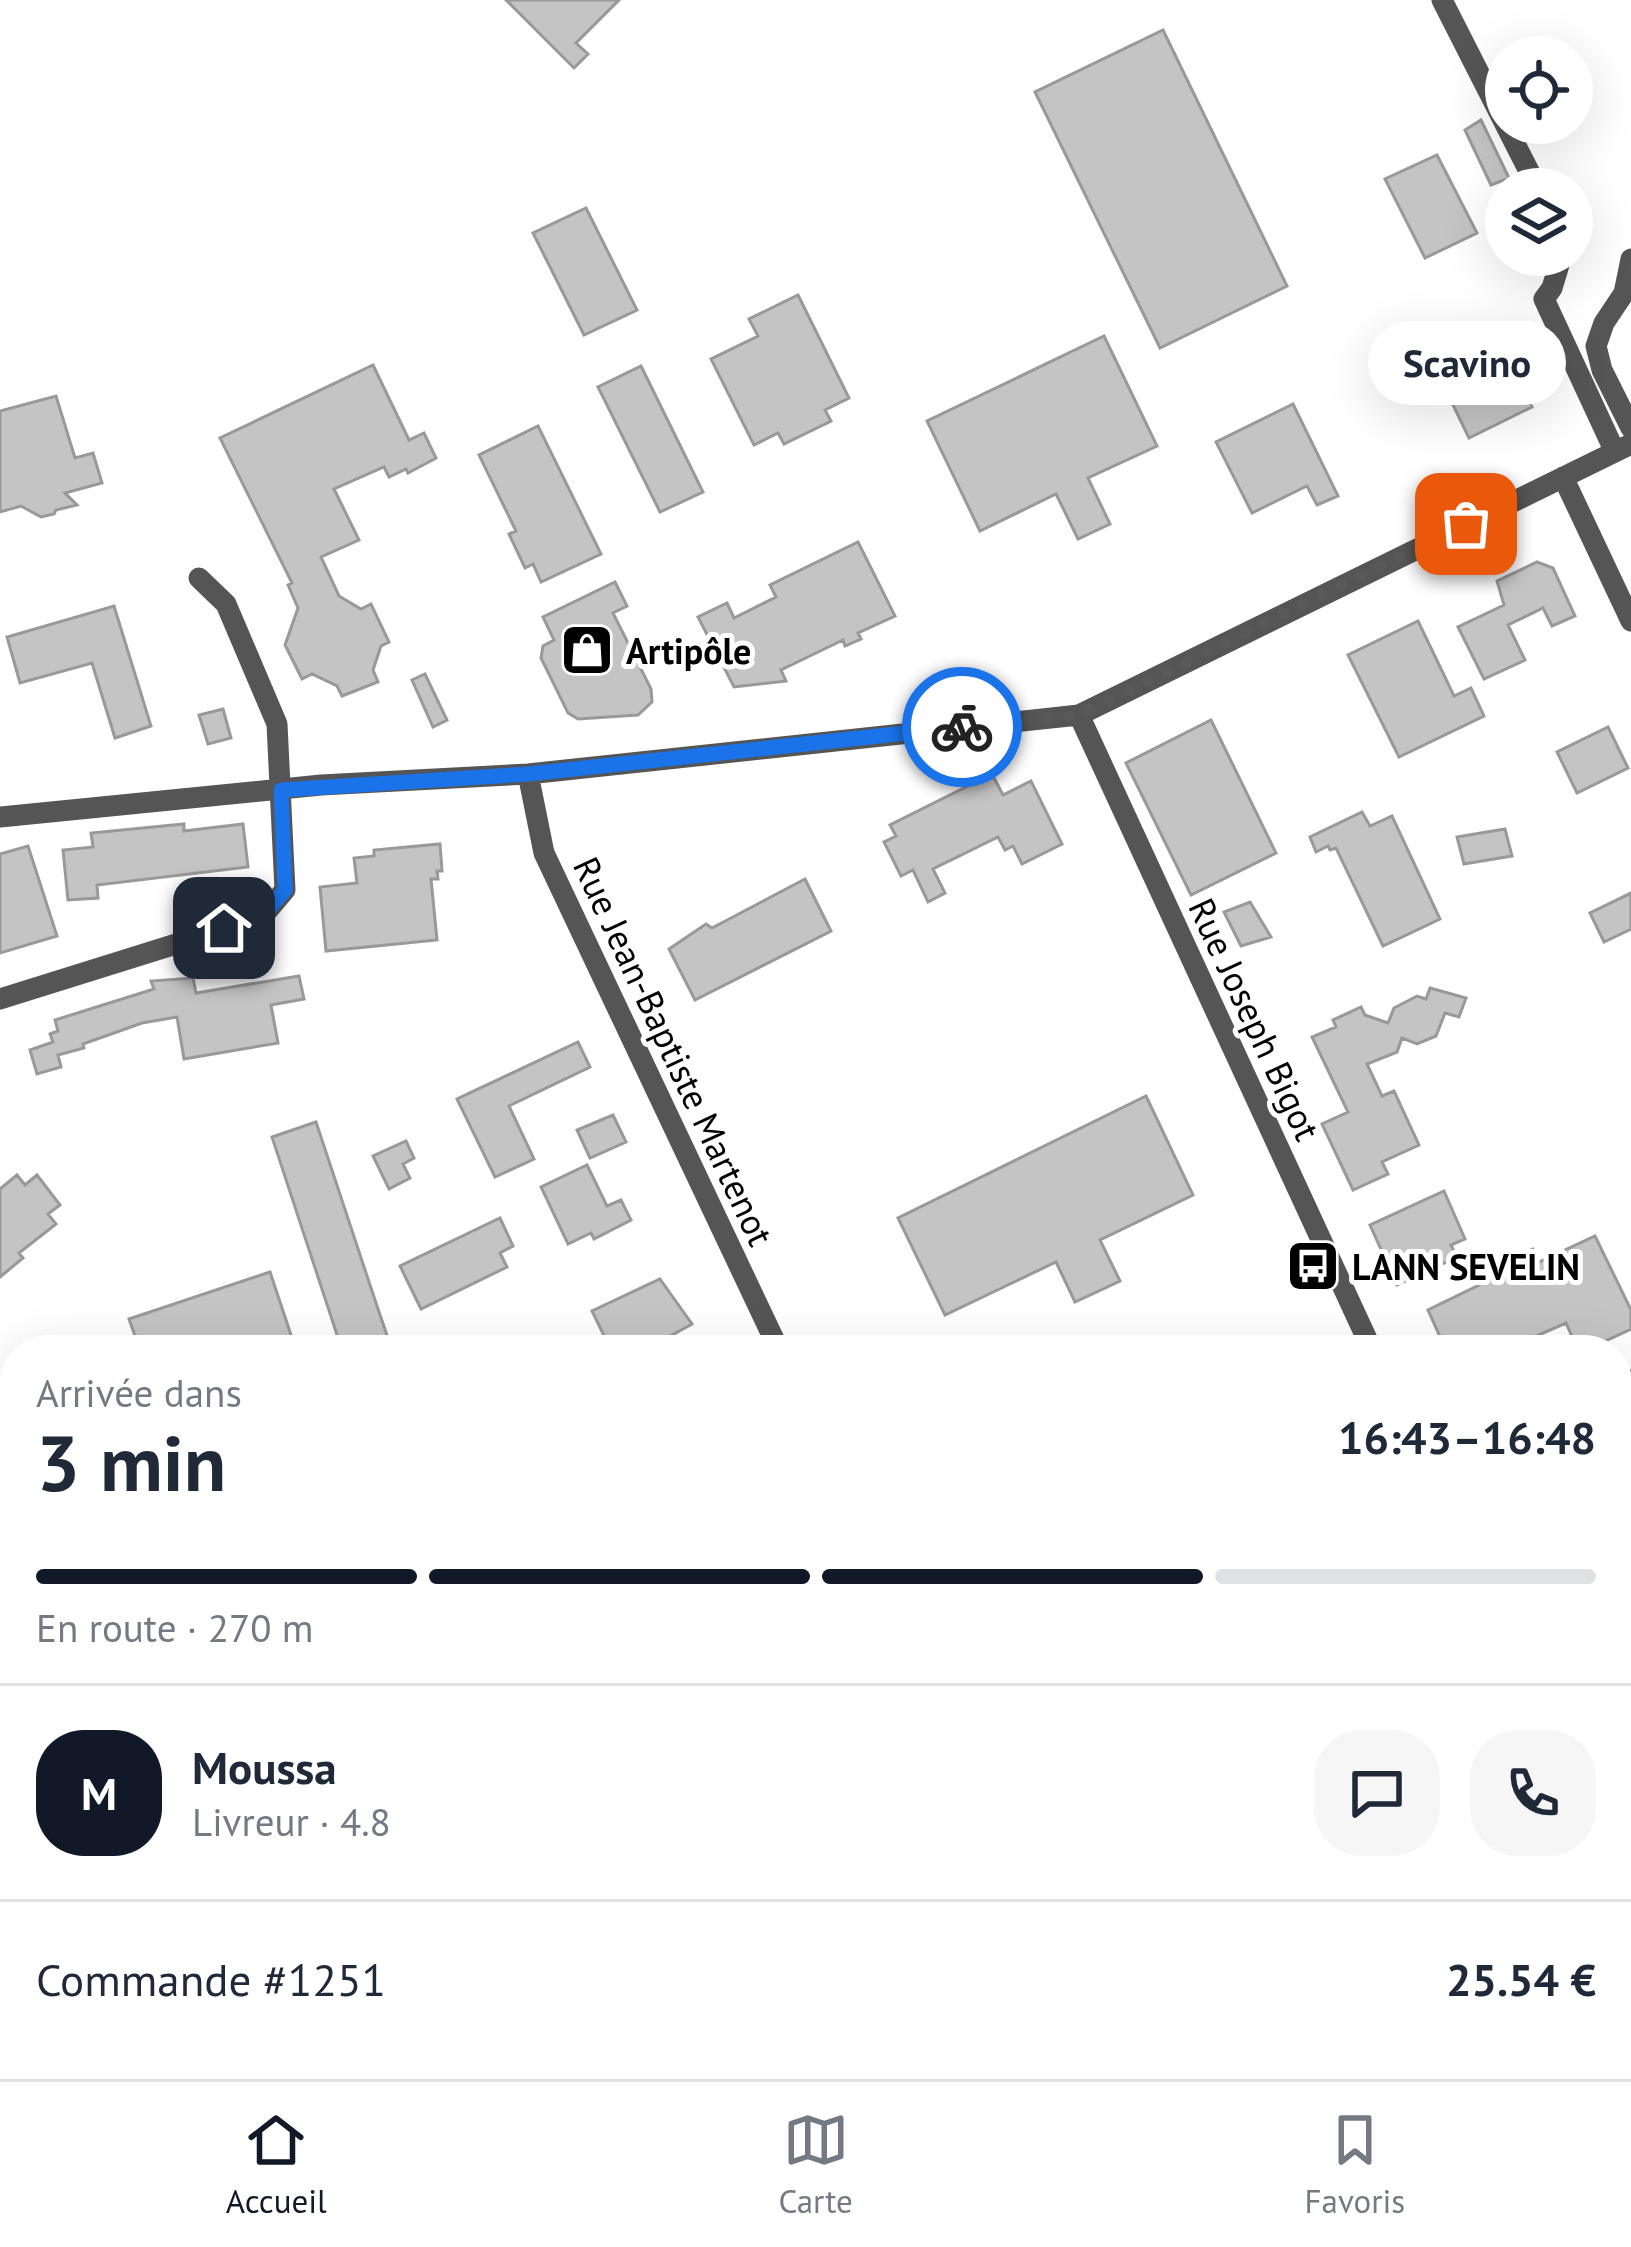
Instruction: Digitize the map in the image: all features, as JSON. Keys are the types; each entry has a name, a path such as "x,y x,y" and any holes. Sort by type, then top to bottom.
{"street":[{"path":"1442,0 1527,168"},
{"path":"1631,259 1624,293 1604,322 1596,346 1602,370 1631,428"},
{"path":"0,817 281,790 528,774 1079,715 1623,448 1544,299 1556,276"},
{"path":"1563,477 1631,621"},
{"path":"0,999 262,917 285,890 277,724 226,604 199,578"},
{"name":"Rue Joseph Bigot","path":"1079,715 1365,1335"},
{"name":"Rue Jean-Baptiste Martenot","path":"528,774 544,853 771,1335"}],"building":[{"path":"506,0 619,0 576,43 588,54 574,68"},
{"path":"1163,30 1287,286 1160,348 1035,92"},
{"path":"1481,120 1485,144 1493,144 1504,168 1485,168 1485,172 1465,130"},
{"path":"1437,155 1477,233 1425,258 1385,179"},
{"path":"586,208 637,310 584,335 533,233"},
{"path":"798,295 849,398 825,410 831,421 784,444 778,433 754,445 711,359 758,336 749,319"},
{"path":"1104,336 1157,446 1088,478 1110,524 1078,539 1056,494 980,531 927,421"},
{"path":"1499,339 1532,407 1469,438 1436,370"},
{"path":"373,365 409,440 424,433 436,458 389,477 384,467 334,489 359,540 321,557 339,596 361,609 371,604 389,642 381,646 373,670 378,682 342,696 337,686 312,674 302,679 285,645 298,608 288,585 292,583 220,438"},
{"path":"641,366 703,492 660,512 598,387"},
{"path":"56,396 75,458 93,453 102,483 65,493 77,505 54,514 41,517 21,506 0,512 0,411"},
{"path":"1293,404 1338,496 1317,505 1307,486 1252,513 1216,442"},
{"path":"538,426 601,554 541,582 533,564 525,568 509,534 516,531 479,455"},
{"path":"858,542 895,616 858,633 861,639 845,646 843,640 781,670 786,681 734,687 698,617 727,603 734,618 776,597 770,585"},
{"path":"1537,562 1553,568 1575,616 1552,626 1543,608 1508,625 1525,660 1484,679 1458,627 1504,605 1497,581"},
{"name":"Artipôle","path":"615,582 627,606 613,613 651,689 652,702 638,715 578,719 568,713 541,658 543,646 554,640 543,617"},
{"path":"114,606 151,726 115,738 92,663 20,683 7,637"},
{"path":"1418,621 1454,696 1471,688 1484,716 1399,757 1348,655"},
{"path":"425,674 447,720 433,727 412,680"},
{"path":"223,709 231,738 208,744 199,715"},
{"path":"1211,720 1276,853 1191,895 1126,763"},
{"path":"1608,727 1628,768 1577,793 1557,752"},
{"path":"992,774 1003,795 1031,781 1062,844 1022,864 1013,846 1005,850 998,837 933,869 945,893 928,902 913,870 901,876 884,842 896,836 890,825"},
{"path":"1362,812 1370,826 1392,816 1440,919 1383,946 1336,848 1316,852 1310,837"},
{"path":"184,824 184,831 243,824 248,867 97,885 98,898 68,900 63,850 93,847 91,833"},
{"path":"1505,829 1512,856 1464,864 1457,837"},
{"path":"440,844 442,871 437,871 438,879 431,879 437,940 326,951 320,887 357,883 354,858 374,856 374,850"},
{"path":"28,846 57,936 0,953 0,854"},
{"path":"805,879 831,931 695,1000 669,949 706,924 712,928"},
{"path":"1631,893 1631,929 1604,942 1590,913"},
{"path":"1250,902 1271,937 1241,946 1224,912"},
{"path":"299,976 304,999 271,1005 278,1043 184,1059 177,1017 142,1023 83,1044 84,1048 58,1055 61,1067 37,1074 30,1050 53,1042 50,1034 58,1031 55,1020 154,989 151,981 193,978 196,993"},
{"path":"1430,988 1466,998 1459,1017 1445,1013 1436,1036 1417,1044 1402,1038 1397,1052 1367,1064 1382,1096 1394,1091 1419,1145 1382,1162 1388,1174 1353,1190 1322,1124 1348,1112 1312,1037 1336,1027 1333,1020 1361,1007 1365,1015 1388,1023 1394,1008 1417,996 1426,999"},
{"path":"578,1042 590,1067 509,1106 534,1159 495,1177 457,1099"},
{"path":"1146,1096 1193,1195 1100,1240 1120,1281 1075,1302 1056,1262 945,1315 898,1218"},
{"path":"613,1115 626,1142 590,1158 577,1130"},
{"path":"316,1122 387,1335 337,1335 272,1137"},
{"path":"406,1141 414,1158 403,1164 410,1178 389,1189 373,1156"},
{"path":"587,1165 607,1206 621,1200 631,1220 594,1239 591,1233 568,1244 541,1187"},
{"path":"17,1175 25,1185 37,1175 60,1205 48,1214 56,1224 19,1253 23,1258 0,1277 0,1189"},
{"path":"1444,1191 1465,1239 1451,1245 1457,1257 1397,1285 1370,1225"},
{"path":"500,1218 513,1246 500,1253 507,1267 421,1309 400,1266"},
{"path":"1595,1236 1631,1310 1631,1329 1618,1335 1571,1335 1566,1323 1538,1335 1439,1335 1428,1310 1479,1285 1475,1277 1533,1249 1539,1262"},
{"path":"270,1272 291,1335 135,1335 129,1319"},
{"path":"660,1279 692,1324 672,1335 604,1335 592,1311"}],"way so far":[{"path":"962,727 1079,715 1466,524"}],"place":[{"name":"Scavino","path":"1466,524"},
{"name":"Artipôle","path":"587,650"},
{"name":"LANN SEVELIN","path":"1313,1266"}],"route":[{"path":"224,928 262,917 285,890 281,790 528,774 962,727"}]}
